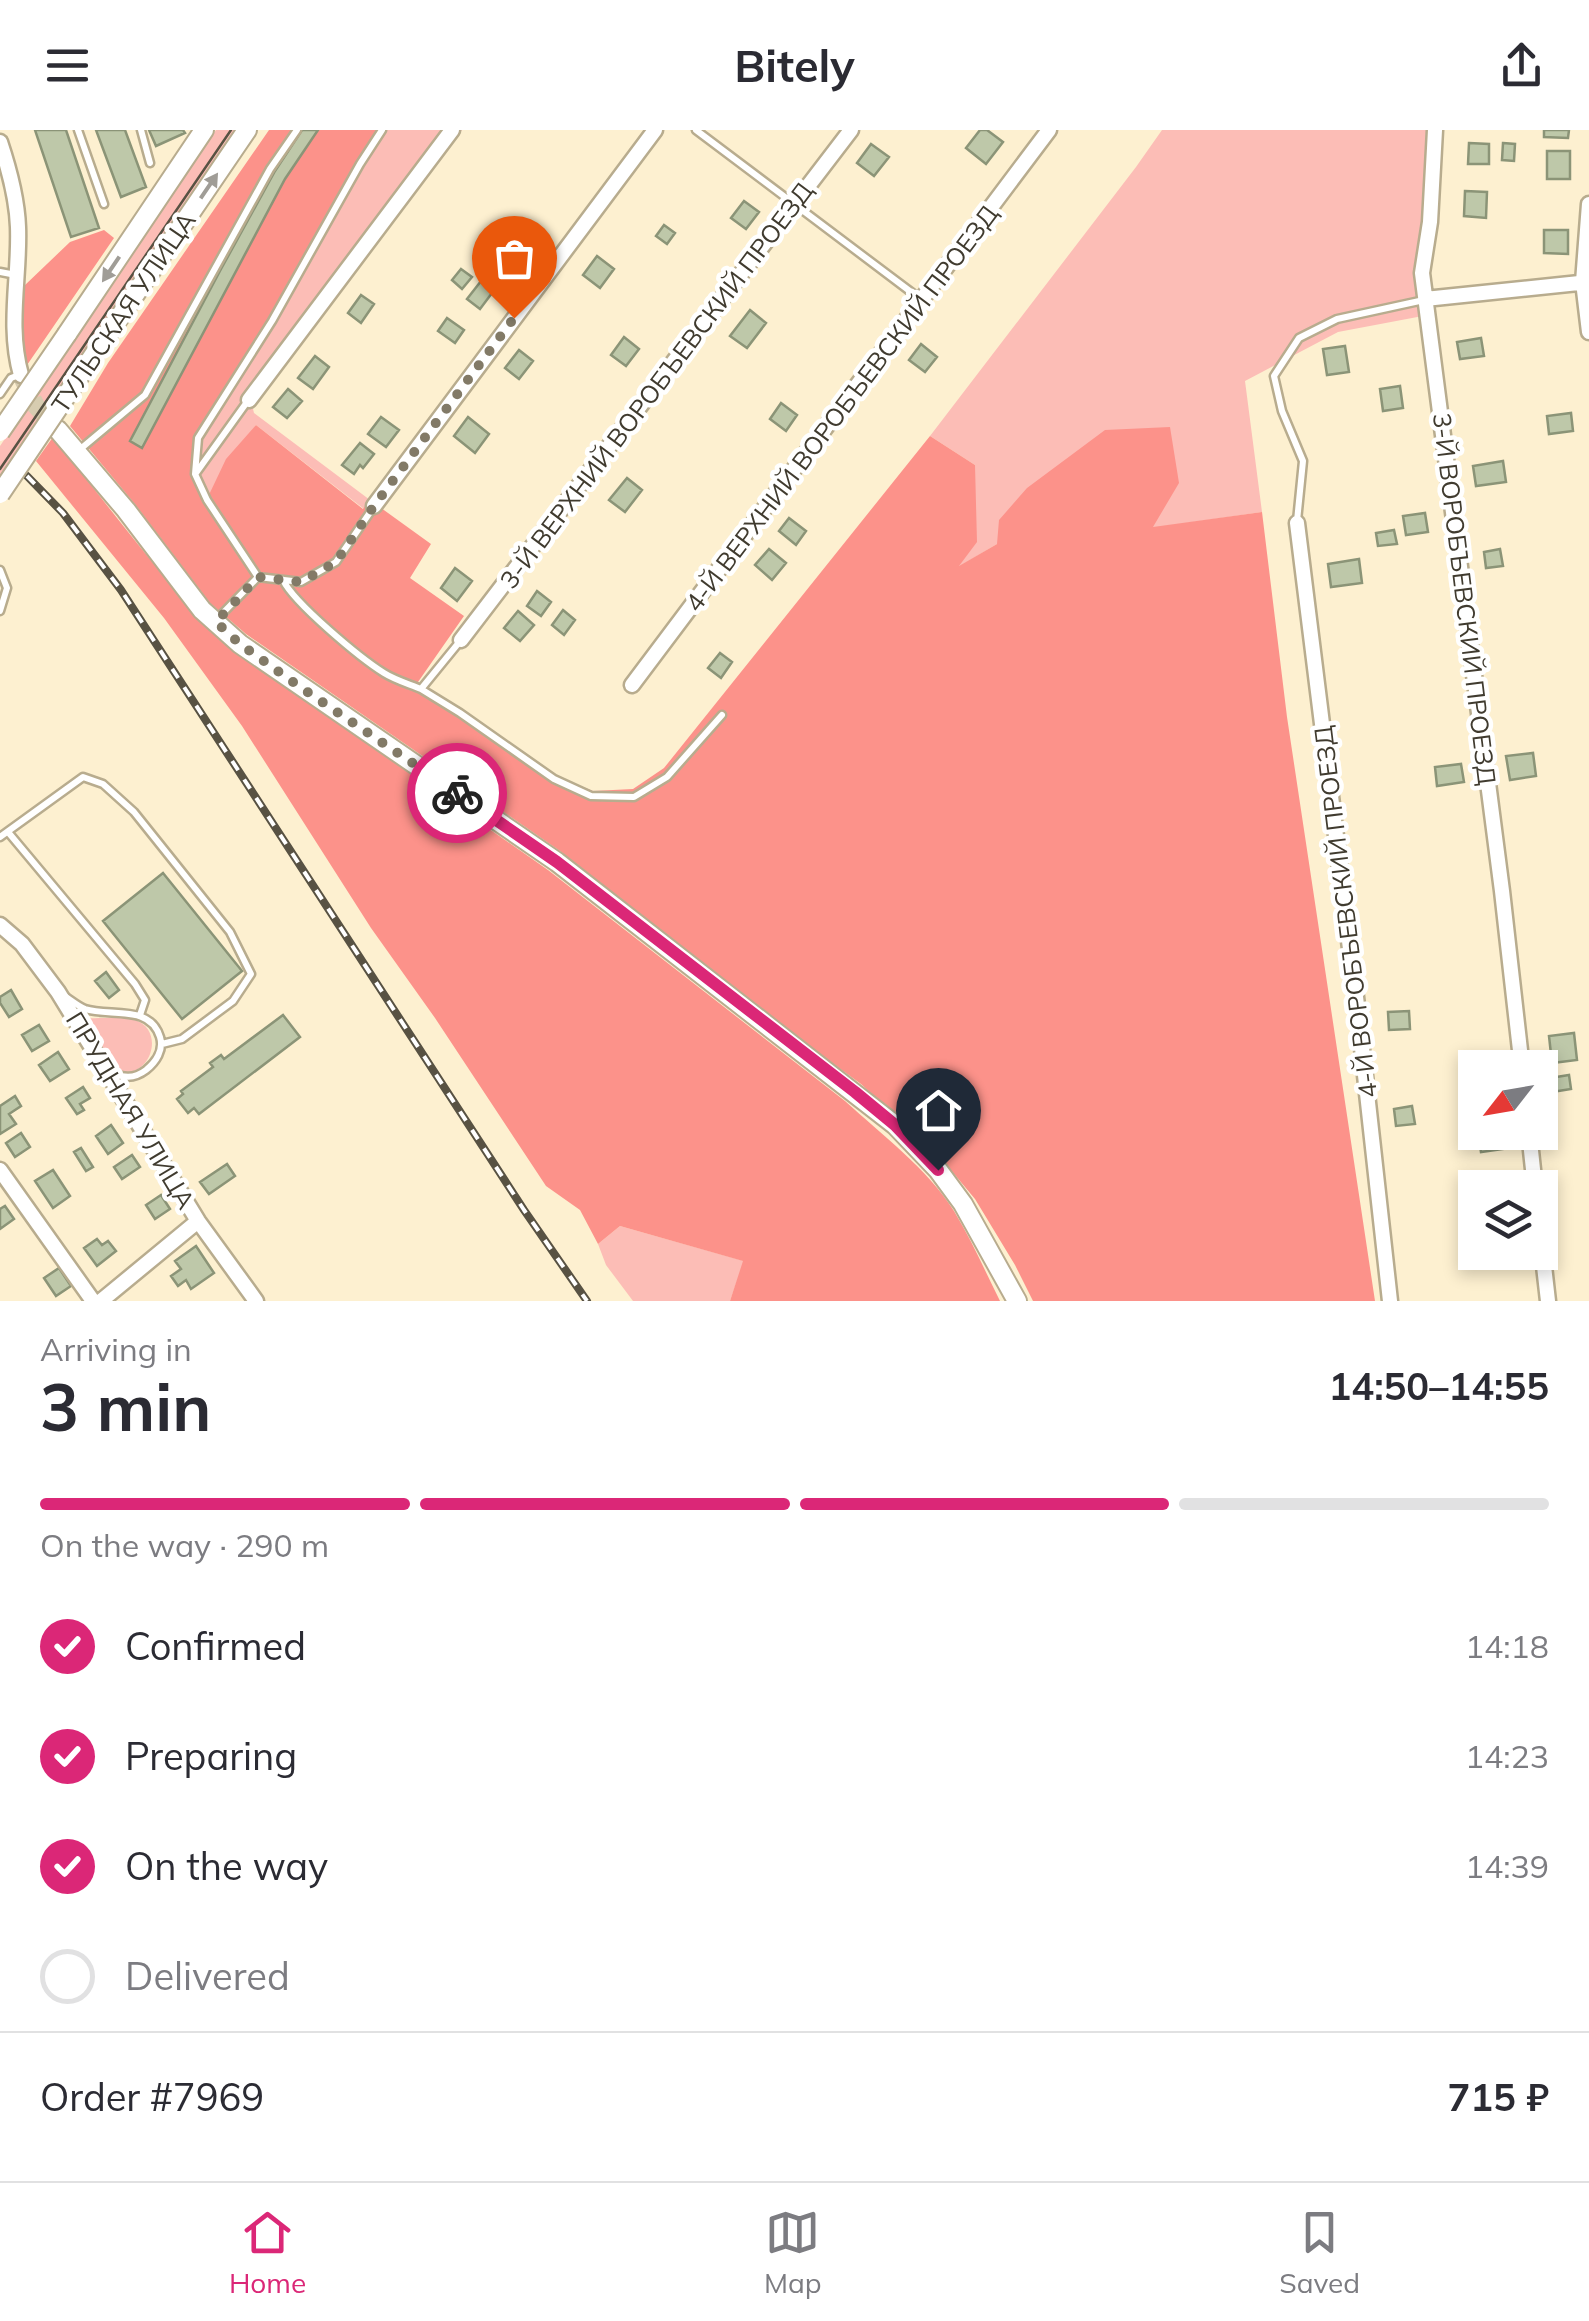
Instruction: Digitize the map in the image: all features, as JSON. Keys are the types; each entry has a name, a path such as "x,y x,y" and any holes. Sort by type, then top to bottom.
{"street":[{"name":"ТУЛЬСКАЯ УЛИЦА","path":"0,432 204,130"},
{"name":"ТУЛЬСКАЯ УЛИЦА","path":"0,494 247,130"},
{"path":"249,400 452,130"},
{"path":"374,506 655,130"},
{"name":"3-Й ВЕРХНИЙ ВОРОБЪЕВСКИЙ ПРОЕЗД","path":"461,640 850,130"},
{"name":"4-Й ВЕРХНИЙ ВОРОБЪЕВСКИЙ ПРОЕЗД","path":"632,685 1048,130"},
{"name":"3-Й ВОРОБЪЕВСКИЙ ПРОЕЗД","path":"1435,130 1430,222 1422,273 1520,1050"},
{"path":"0,142 18,226 8,273 7,343 21,375"},
{"path":"1589,204 1589,332"},
{"path":"1425,299 1586,282"},
{"path":"58,430 126,510 202,610 240,644 557,862 895,1125 938,1170 963,1204 1017,1301"},
{"name":"4-Й ВОРОБЪЕВСКИЙ ПРОЕЗД","path":"1297,523 1390,1301"},
{"name":"ПРУДНАЯ УЛИЦА","path":"0,926 22,944 58,992 198,1220 256,1301"},
{"path":"0,1170 93,1301"},
{"path":"101,1301 198,1220"},
{"path":"1544,1270 1548,1301"}],"lane":[{"path":"78,130 104,204"},
{"path":"141,130 150,163"},
{"path":"77,452 145,395 270,169 297,130"},
{"path":"374,506 336,562 301,582 258,577 207,500 195,474 198,438 272,320 382,130"},
{"path":"696,130 922,300"},
{"path":"1297,523 1303,461 1282,411 1274,376 1299,338 1338,319 1425,299"},
{"path":"0,394 11,378 21,375"},
{"path":"195,474 249,400"},
{"path":"0,570 7,588 0,611"},
{"path":"216,622 258,577"},
{"path":"282,580 288,591 326,627 385,674 421,689 554,779 590,796 634,797 667,778 722,715"},
{"path":"421,689 461,640"},
{"path":"0,837 83,777 103,784 134,812 230,932 251,974 234,1002 182,1039 162,1044"},
{"path":"8,831 135,984 146,1000 140,1016"},
{"path":"58,992 82,1008 140,1016 158,1029 162,1044 156,1060 144,1072 128,1078 108,1072"}],"shaded area":[{"path":"216,130 237,130 0,477 0,446"},
{"path":"269,130 382,130 272,321 198,438 195,474 207,499 226,459 256,425 363,509 370,500 431,544 410,578 464,616 418,682 561,778 593,791 633,789 664,768 930,436 975,465 977,542 959,566 997,544 999,520 1027,488 1105,430 1170,427 1179,483 1153,527 1262,512 1287,717 1375,1301 1033,1301 975,1199 945,1163 861,1084 773,1020 560,851 246,634 210,603 70,426 108,363"},
{"path":"382,130 462,130 252,405 254,413 370,500 364,509 256,425 207,500 195,474 198,438"},
{"path":"1162,130 1435,130 1422,273 1428,315 1338,332 1245,381 1262,512 997,544 955,569 975,500 975,465 930,436"},
{"path":"104,230 114,238 25,368 20,342 24,286 70,242"},
{"path":"53,437 161,572 231,648 548,870 845,1101 903,1153 931,1180 954,1211 1000,1301 730,1301 743,1261 620,1226 598,1244 580,1210 546,1186 371,928 242,726 164,618 36,461"},
{"path":"87,1018 130,1019 145,1026 152,1046 143,1065 125,1072 111,1065"},
{"path":"620,1226 744,1261 730,1301 633,1301 606,1265 598,1244"}],"building":[{"path":"35,130 66,130 99,228 71,237"},
{"path":"96,130 125,130 146,187 121,197"},
{"path":"149,130 183,130 185,133 156,146"},
{"path":"302,130 318,130 285,179 142,448 130,441 275,171"},
{"path":"980,130 987,130 1003,142 986,164 966,148"},
{"path":"1544,130 1569,130 1568,138 1544,137"},
{"path":"1469,143 1489,144 1489,164 1468,164"},
{"path":"1503,143 1515,144 1514,161 1502,160"},
{"path":"871,144 889,157 874,176 857,163"},
{"path":"1547,151 1570,151 1570,179 1547,179"},
{"path":"1465,191 1487,192 1486,218 1464,216"},
{"path":"744,201 759,212 746,229 731,218"},
{"path":"664,225 675,233 667,244 656,236"},
{"path":"1544,230 1568,230 1568,254 1544,253"},
{"path":"597,256 614,269 600,288 583,275"},
{"path":"461,269 472,277 462,289 452,280"},
{"path":"485,276 498,285 480,309 467,299"},
{"path":"361,295 374,304 361,323 348,313"},
{"path":"750,310 766,323 747,348 730,336"},
{"path":"447,318 464,330 455,343 438,331"},
{"path":"624,337 639,349 626,366 611,355"},
{"path":"1481,338 1484,356 1460,359 1457,342"},
{"path":"921,344 937,357 925,372 909,360"},
{"path":"1345,346 1349,372 1327,375 1323,349"},
{"path":"519,350 533,361 519,379 505,368"},
{"path":"315,356 329,367 313,389 298,378"},
{"path":"1400,386 1403,408 1383,411 1380,389"},
{"path":"288,389 302,401 287,418 273,407"},
{"path":"781,403 797,415 786,431 770,419"},
{"path":"1571,413 1573,431 1549,434 1547,416"},
{"path":"381,417 399,430 386,447 368,434"},
{"path":"468,417 489,434 475,453 454,436"},
{"path":"360,443 374,454 354,474 342,465"},
{"path":"1503,461 1506,482 1476,486 1473,466"},
{"path":"627,478 642,490 625,512 609,500"},
{"path":"1425,513 1428,532 1406,535 1403,516"},
{"path":"789,518 806,531 796,545 779,531"},
{"path":"1394,530 1397,544 1378,546 1376,533"},
{"path":"769,549 786,563 772,580 755,565"},
{"path":"1500,549 1503,566 1486,568 1484,552"},
{"path":"1359,559 1362,583 1331,587 1328,564"},
{"path":"455,568 472,581 457,601 441,588"},
{"path":"537,591 551,602 541,616 527,606"},
{"path":"563,610 575,620 564,635 552,625"},
{"path":"518,611 534,625 520,641 504,628"},
{"path":"720,653 732,662 721,678 708,668"},
{"path":"1533,753 1536,776 1510,780 1506,756"},
{"path":"1461,764 1464,782 1437,786 1435,767"},
{"path":"163,873 242,971 182,1019 103,921"},
{"path":"106,972 119,990 109,998 95,981"},
{"path":"11,990 22,1009 9,1017 0,997"},
{"path":"1409,1011 1410,1029 1389,1030 1388,1012"},
{"path":"283,1015 300,1037 199,1114 194,1108 188,1113 177,1099 183,1094 181,1091 213,1067 210,1063 221,1055 224,1059"},
{"path":"39,1025 49,1041 32,1051 22,1035"},
{"path":"1574,1033 1577,1060 1558,1062 1558,1050 1551,1050 1549,1036"},
{"path":"58,1052 69,1069 50,1081 39,1065"},
{"path":"1569,1075 1571,1089 1558,1091 1558,1077"},
{"path":"83,1087 90,1098 80,1104 84,1110 77,1114 66,1098"},
{"path":"15,1096 21,1106 9,1114 16,1124 0,1134 0,1106"},
{"path":"1412,1106 1415,1124 1396,1126 1394,1109"},
{"path":"111,1125 123,1143 108,1154 96,1136"},
{"path":"21,1133 30,1147 15,1157 6,1143"},
{"path":"81,1148 93,1167 86,1171 74,1152"},
{"path":"132,1155 140,1167 122,1179 114,1167"},
{"path":"227,1164 235,1176 209,1194 200,1182"},
{"path":"53,1170 70,1196 53,1208 35,1181"},
{"path":"161,1195 170,1209 155,1219 146,1205"},
{"path":"5,1206 14,1219 0,1229 0,1209"},
{"path":"97,1239 102,1245 108,1241 116,1251 97,1266 84,1248"},
{"path":"196,1246 214,1273 191,1289 186,1280 178,1286 171,1276 181,1269 175,1261"},
{"path":"59,1268 71,1286 56,1296 44,1278"}],"tunnel":[{"path":"21,375 36,406 57,429"}],"tram line":[{"path":"0,469 231,130"}],"railway":[{"path":"27,476 63,513 121,590 587,1301"}],"way so far":[{"path":"457,793 300,687 216,622 258,577 301,582 336,562 514,318"}],"route":[{"path":"457,793 557,862 855,1092 895,1125 938,1170"}]}
